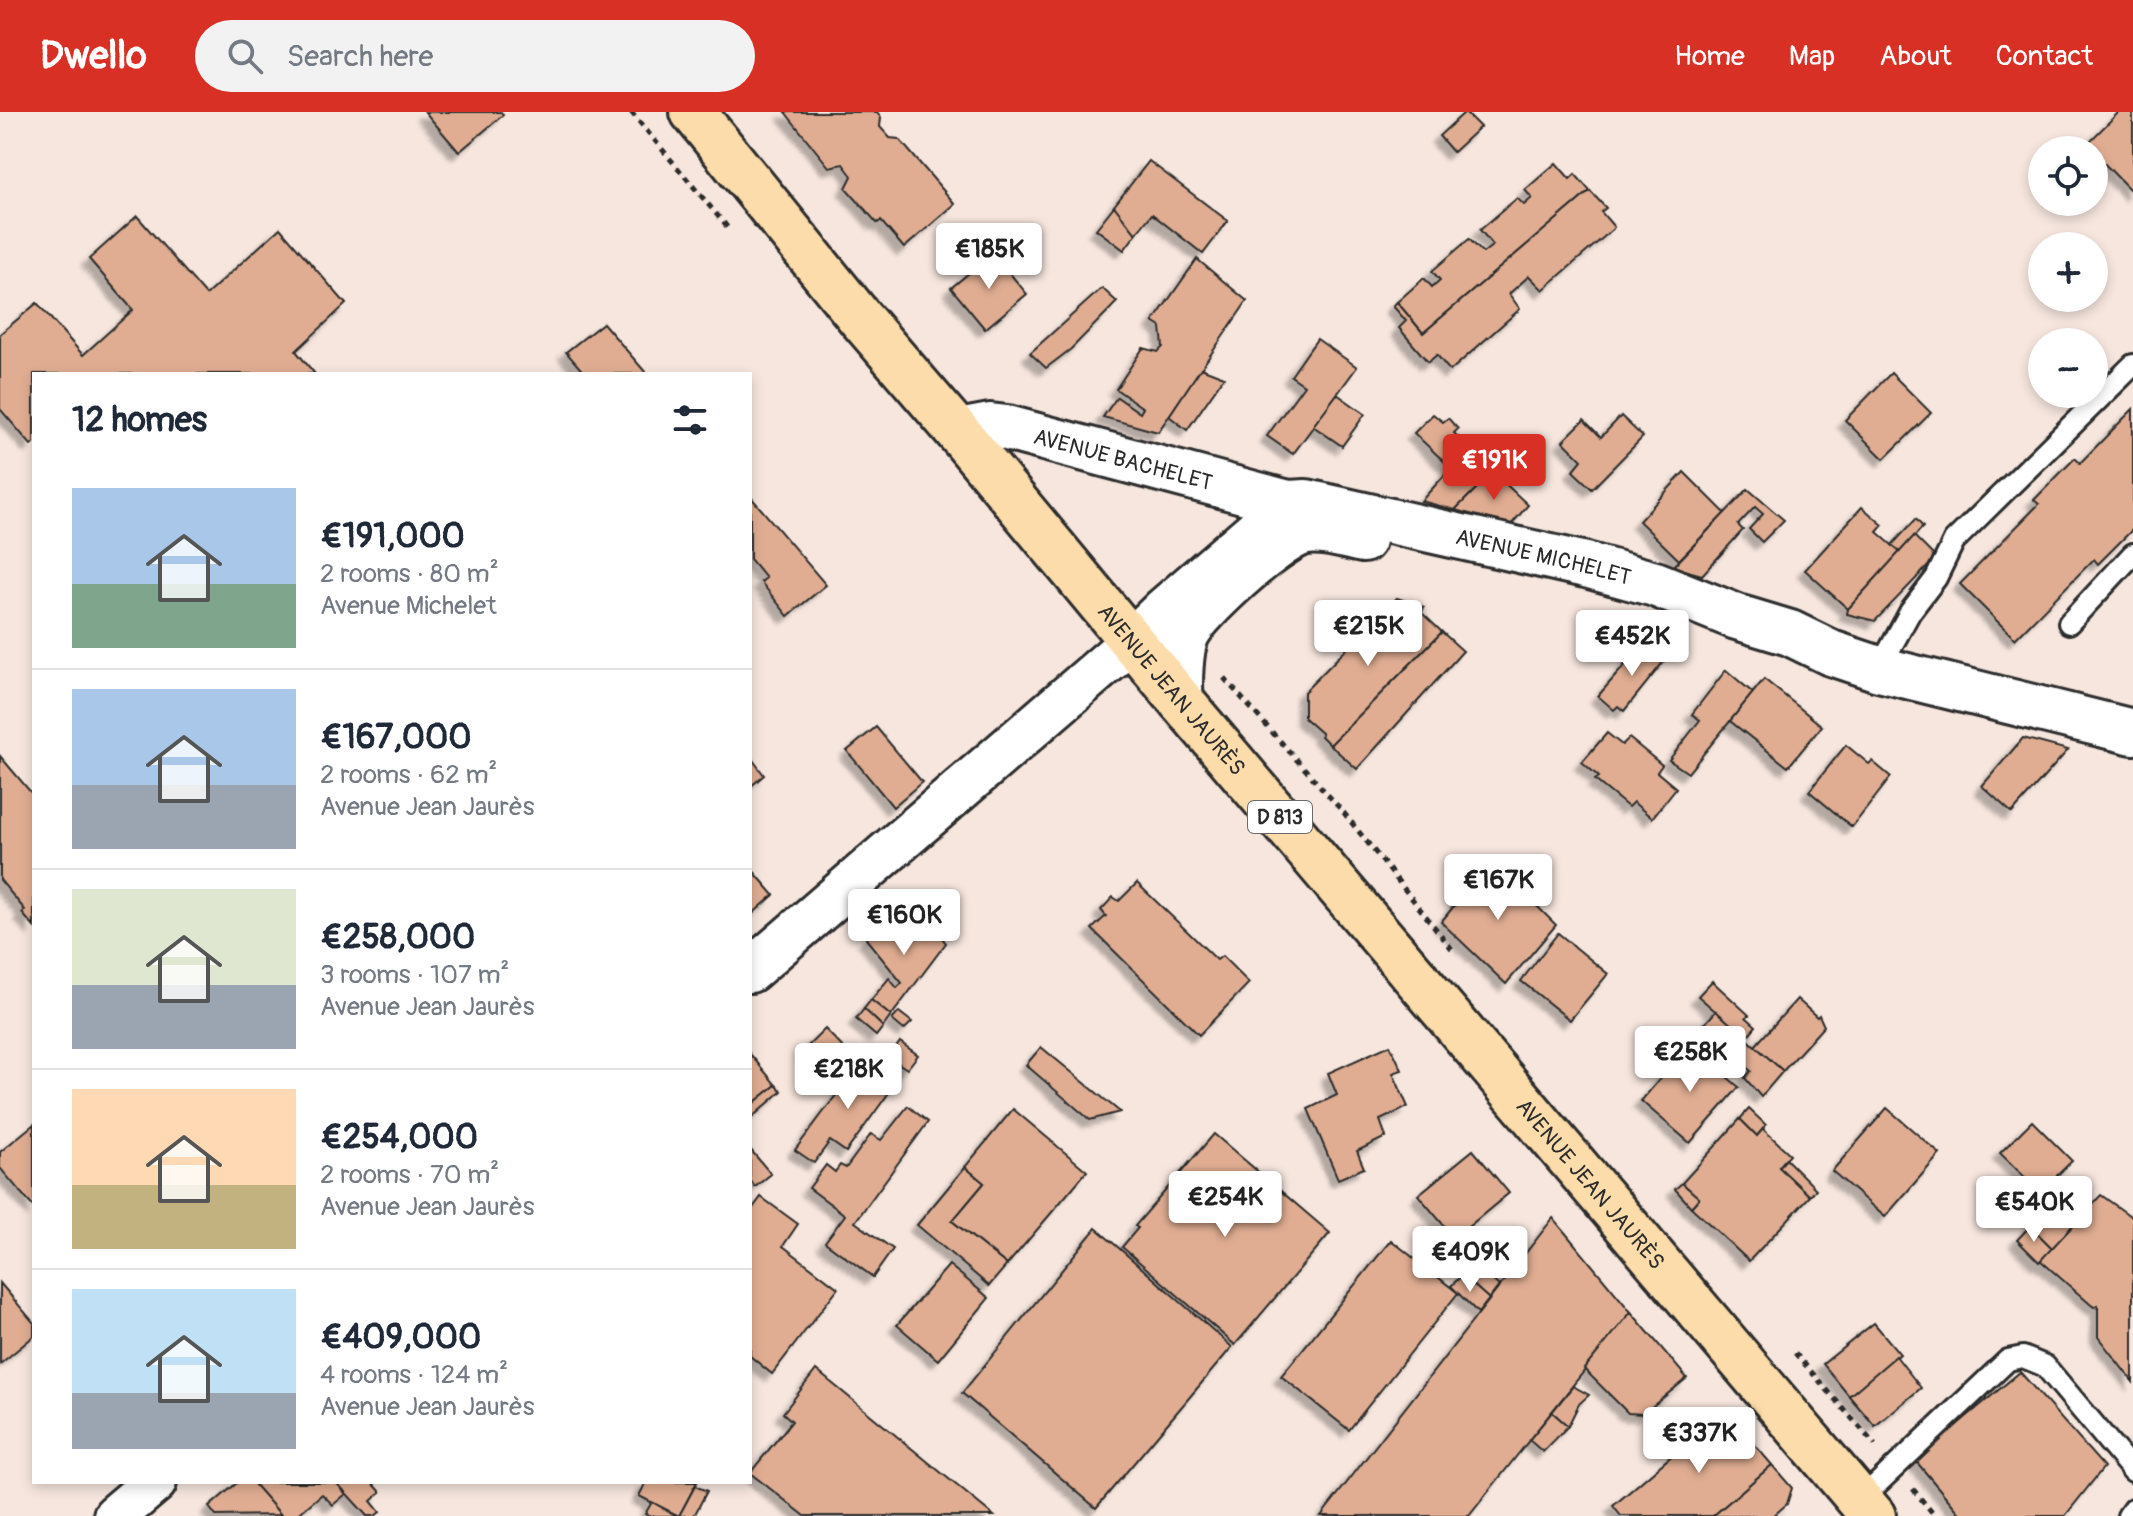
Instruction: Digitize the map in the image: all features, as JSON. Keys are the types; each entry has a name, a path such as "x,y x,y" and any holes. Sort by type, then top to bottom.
{"main road":[{"name":"AVENUE JEAN JAURÈS","path":"693,112 860,318 1181,701 1867,1508"}],"street":[{"name":"AVENUE BACHELET","path":"958,432 990,426 1007,428 1288,503"},
{"name":"AVENUE MICHELET","path":"1288,503 1331,506 1586,565 1655,584 1879,669 2133,732"},
{"path":"752,969 1288,503"},
{"path":"1181,701 1179,687 1186,636 1202,613 1284,541 1305,532 1332,533 1684,610 1737,617"},
{"path":"115,1516 153,1484"}],"lane":[{"path":"1879,669 1910,612 1936,578 1954,541 2133,365"},
{"path":"2069,623 2133,554"},
{"path":"1867,1508 2008,1360 2023,1357 2045,1366 2133,1471"},
{"path":"2128,1516 2133,1509"}],"building":[{"path":"425,112 501,112 503,115 459,152"},
{"path":"785,112 877,112 881,117 880,127 890,138 899,139 955,204 904,248 846,188 852,176 843,164 829,167"},
{"path":"1465,112 1480,127 1453,152 1439,136"},
{"path":"2119,112 2133,112 2133,193 2108,167 2108,136 2095,136"},
{"path":"1149,161 1228,221 1203,254 1152,214 1136,234 1114,206"},
{"path":"1556,163 1570,179 1575,174 1590,191 1423,333 1397,302 1424,278 1432,287 1440,280 1432,271 1469,239 1483,253 1493,245 1480,230 1517,198 1524,205 1532,198 1525,190"},
{"path":"1590,191 1606,208 1601,212 1613,229 1543,290 1529,276 1509,294 1520,309 1450,371 1437,355 1428,362 1399,328 1406,321 1393,306 1397,302 1423,333"},
{"path":"1114,206 1136,234 1124,250 1096,229"},
{"path":"137,216 206,295 280,228 346,304 296,351 313,372 32,372 31,445 0,409 0,334 37,303 83,355 133,310 89,259"},
{"path":"993,253 1027,294 985,329 951,288"},
{"path":"1197,259 1247,301 1158,432 1103,417 1117,397 1140,413 1143,408 1116,389 1143,348 1158,352 1163,347 1161,327 1153,322"},
{"path":"1102,288 1117,302 1071,349 1046,368 1030,353"},
{"path":"603,323 645,372 583,372 566,352"},
{"path":"1317,339 1357,367 1293,454 1267,436 1304,385 1291,376"},
{"path":"1201,368 1224,377 1187,430 1169,416"},
{"path":"1891,373 1931,413 1884,459 1845,420"},
{"path":"1337,394 1365,414 1342,446 1313,426"},
{"path":"2133,409 2133,529 2098,564 2094,559 2015,639 1960,584 2039,504 2034,500 2075,458 2080,463"},
{"path":"1433,414 1443,422 1448,418 1458,429 1454,433 1493,472 1455,510 1421,501 1451,468 1414,433"},
{"path":"1621,416 1643,437 1592,489 1573,471 1582,460 1563,441 1584,420 1601,437"},
{"path":"1493,472 1528,505 1511,525 1455,510"},
{"path":"1684,472 1725,513 1679,560 1639,521"},
{"path":"1748,489 1784,520 1762,542 1749,529 1763,514 1755,507 1738,525 1743,530 1702,575 1673,567"},
{"path":"752,498 826,585 788,616 761,582 766,578 752,561"},
{"path":"1862,507 1883,525 1877,532 1900,552 1848,609 1805,570"},
{"path":"1916,519 1923,527 1900,552 1892,545"},
{"path":"1914,536 1936,558 1875,621 1847,614 1848,609"},
{"path":"1397,598 1424,607 1422,613 1442,632 1330,745 1304,718 1304,692"},
{"path":"1442,632 1463,651 1357,769 1330,745"},
{"path":"1644,643 1665,660 1624,711 1618,706 1614,710 1598,696"},
{"path":"1726,670 1753,693 1688,773 1669,760 1700,720 1692,714"},
{"path":"1764,679 1822,726 1788,767 1730,721"},
{"path":"876,727 922,782 893,807 847,751"},
{"path":"1607,733 1622,745 1629,738 1662,765 1657,772 1676,788 1652,818 1633,802 1628,807 1595,780 1599,777 1582,762"},
{"path":"2023,738 2068,750 2012,813 1982,786"},
{"path":"1846,745 1891,777 1852,827 1809,791"},
{"path":"0,756 32,794 32,925 22,913 25,910 0,880"},
{"path":"752,759 764,775 752,785"},
{"path":"1491,860 1556,925 1506,984 1441,922"},
{"path":"752,869 774,895 752,914"},
{"path":"1137,883 1217,960 1222,956 1249,983 1199,1035 1092,929 1106,916 1101,910 1113,897 1119,901"},
{"path":"899,913 912,928 926,917 946,943 891,1016 871,1000 889,978 897,988 902,983 866,939"},
{"path":"1558,933 1608,974 1570,1020 1521,981"},
{"path":"1712,981 1749,1015 1746,1017 1756,1026 1746,1038 1698,996"},
{"path":"1797,999 1817,1017 1819,1015 1824,1026 1783,1071 1755,1046"},
{"path":"871,1000 891,1016 883,1027 864,1009"},
{"path":"864,1009 883,1027 876,1036 856,1019"},
{"path":"1716,1011 1783,1071 1761,1097 1745,1078 1751,1071 1701,1028"},
{"path":"899,1012 912,1022 904,1030 892,1020"},
{"path":"825,1029 855,1060 832,1083 803,1051"},
{"path":"900,1042 918,1055 907,1069 889,1057"},
{"path":"1390,1045 1402,1070 1393,1073 1408,1107 1380,1120 1386,1137 1357,1151 1364,1168 1338,1179 1308,1109 1337,1095 1328,1073"},
{"path":"1689,1045 1739,1087 1690,1143 1641,1101"},
{"path":"1041,1047 1120,1112 1090,1120 1026,1065"},
{"path":"752,1056 776,1085 752,1104"},
{"path":"864,1058 896,1083 846,1152 830,1141 814,1163 795,1150"},
{"path":"776,1085 782,1091 752,1117 752,1104"},
{"path":"908,1106 928,1122 855,1222 893,1249 873,1277 825,1242 845,1215 809,1188 826,1165 835,1172 840,1165 846,1168 871,1134 881,1140"},
{"path":"1887,1108 1940,1154 1885,1217 1832,1171"},
{"path":"1013,1109 1087,1171 1007,1265 952,1221 984,1183 965,1167"},
{"path":"1749,1109 1766,1125 1757,1136 1740,1119"},
{"path":"1740,1119 1757,1136 1763,1129 1790,1154 1779,1167 1810,1196 1749,1261 1691,1207 1699,1198 1682,1183"},
{"path":"2032,1121 2072,1161 2040,1192 2000,1153"},
{"path":"32,1126 32,1206 0,1168 0,1152"},
{"path":"1214,1134 1330,1233 1235,1345 1122,1247 1138,1228 1135,1226"},
{"path":"1473,1150 1509,1193 1467,1228 1477,1240 1454,1259 1436,1237 1446,1228 1418,1195"},
{"path":"752,1151 771,1174 755,1187 752,1183"},
{"path":"1786,1159 1816,1189 1810,1196 1779,1167"},
{"path":"965,1167 984,1183 952,1221 1007,1265 989,1286 917,1225"},
{"path":"1682,1183 1699,1198 1691,1207 1675,1189"},
{"path":"2101,1195 2133,1218 2133,1382 2098,1337 2098,1305 2094,1307 2090,1304 2040,1260"},
{"path":"761,1197 798,1224 783,1246 838,1288 772,1374 752,1358 752,1209"},
{"path":"2056,1199 2078,1220 2052,1248 2030,1226"},
{"path":"1553,1218 1631,1312 1469,1516 1321,1516"},
{"path":"2030,1226 2052,1248 2039,1262 2017,1240"},
{"path":"1096,1228 1232,1347 1096,1508 962,1393"},
{"path":"1391,1240 1458,1293 1349,1430 1281,1376"},
{"path":"949,1265 989,1298 938,1360 897,1325"},
{"path":"1481,1269 1499,1286 1489,1299 1470,1282"},
{"path":"1462,1275 1489,1299 1478,1313 1451,1286"},
{"path":"0,1283 32,1321 32,1338 0,1364"},
{"path":"1631,1312 1687,1378 1643,1414 1628,1413 1584,1369"},
{"path":"1874,1323 1900,1354 1849,1396 1823,1364"},
{"path":"1896,1356 1921,1388 1875,1426 1849,1396"},
{"path":"816,1370 994,1516 805,1516 752,1475 752,1471 792,1421 783,1413"},
{"path":"2020,1372 2104,1467 2065,1516 1962,1516 1915,1460"},
{"path":"1573,1386 1589,1395 1579,1404 1568,1426 1552,1412"},
{"path":"1552,1412 1568,1426 1543,1452 1529,1440"},
{"path":"1718,1416 1731,1417 1772,1465 1713,1516 1621,1516 1613,1506"},
{"path":"1772,1465 1792,1488 1787,1504 1773,1516 1713,1516"},
{"path":"236,1484 255,1484 281,1515 216,1516 209,1507"},
{"path":"254,1484 338,1484 346,1494 333,1505 322,1494 296,1516 282,1516"},
{"path":"338,1484 374,1484 381,1492 371,1501 380,1512 367,1516"},
{"path":"645,1484 696,1484 679,1516 639,1496"},
{"path":"695,1486 707,1491 694,1516 679,1516"},
{"path":"652,1502 677,1516 645,1514"}]}
